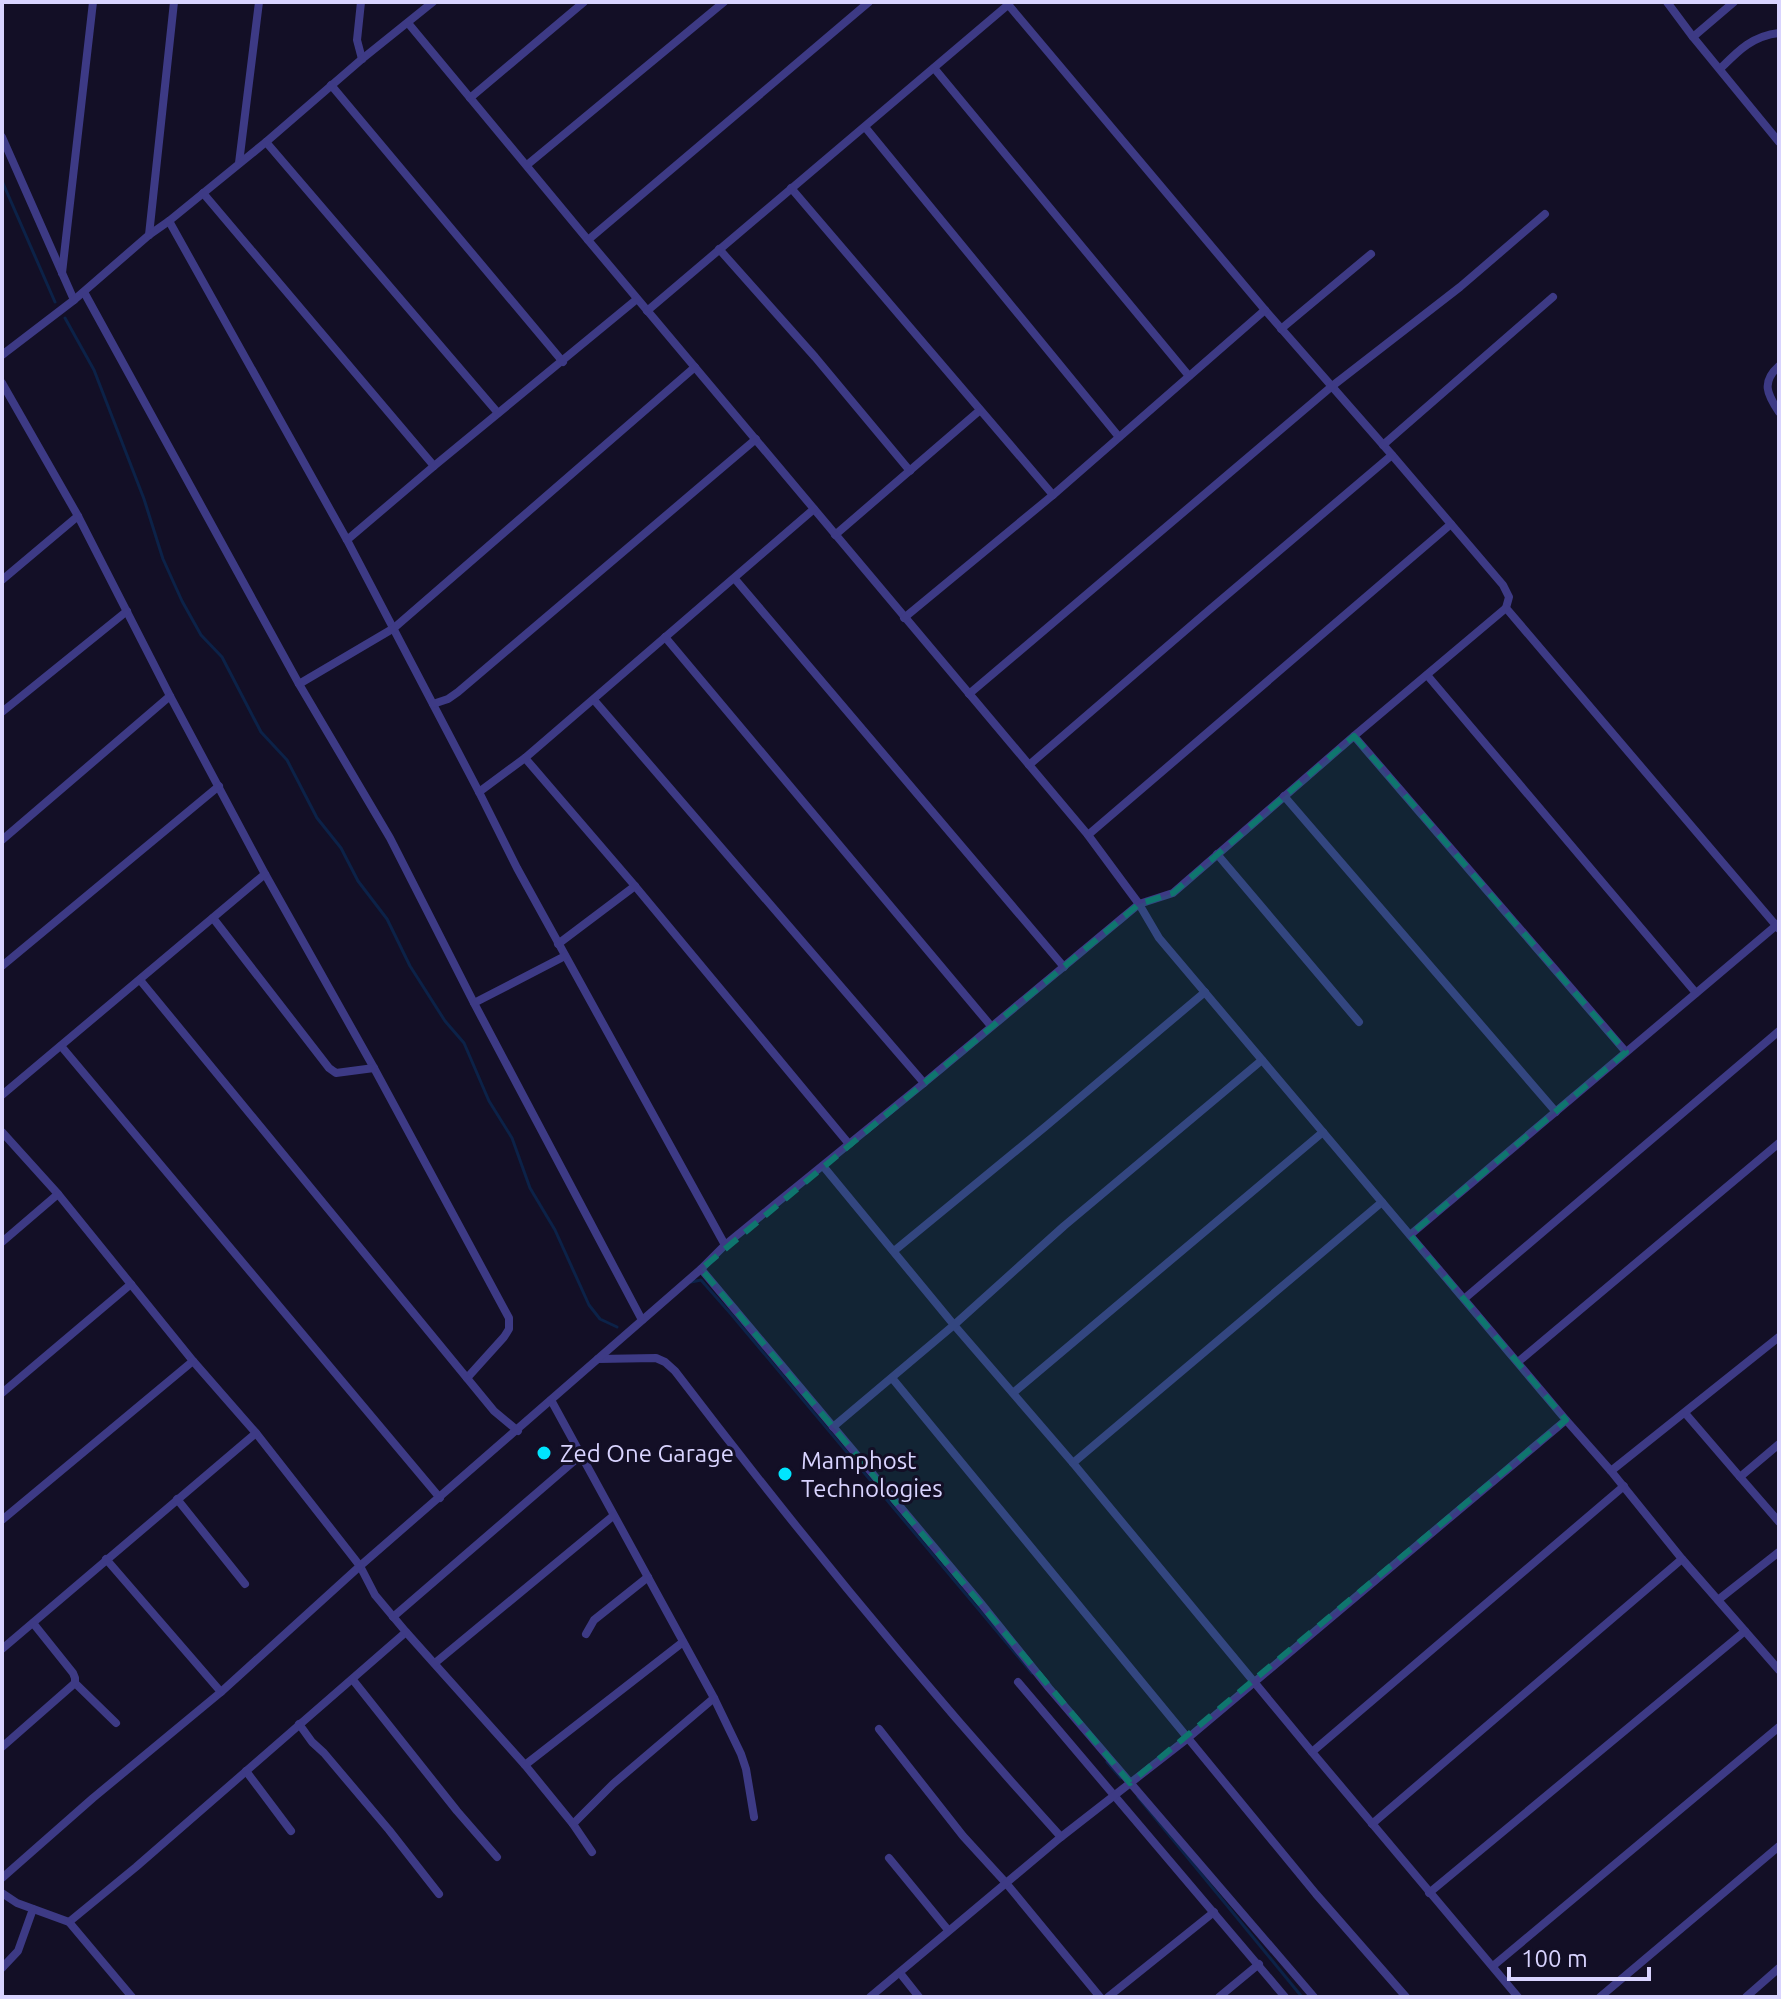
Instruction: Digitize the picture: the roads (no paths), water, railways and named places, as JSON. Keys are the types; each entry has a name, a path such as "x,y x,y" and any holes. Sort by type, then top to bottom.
{"street":[{"path":"62,273 93,2"},
{"path":"149,235 174,2"},
{"path":"239,163 259,2"},
{"path":"361,2 357,40 362,59"},
{"path":"2,355 84,292 433,2"},
{"path":"470,98 584,2"},
{"path":"527,165 724,2"},
{"path":"588,240 869,2"},
{"path":"1667,2 1779,142"},
{"path":"1693,37 1734,2"},
{"path":"2,1878 221,1692 725,1245 1139,904 1173,893 1506,608 1509,597 1503,585 1281,329 1008,3 647,311"},
{"path":"408,23 1088,835 1139,904 1159,938 1779,1670"},
{"path":"1720,69 1741,48 1765,34 1779,33"},
{"path":"934,68 1189,376"},
{"path":"331,85 563,362"},
{"path":"865,127 1119,437"},
{"path":"2,137 74,300"},
{"path":"266,142 498,413"},
{"path":"791,188 1053,495"},
{"path":"203,193 434,466"},
{"path":"969,694 1331,387 1460,287 1545,214"},
{"path":"169,221 347,540 517,868 725,1245"},
{"path":"53,253 65,243"},
{"path":"719,249 910,471"},
{"path":"1281,329 1371,254"},
{"path":"84,292 299,684 390,838 642,1320"},
{"path":"1383,445 1553,297"},
{"path":"347,540 637,299"},
{"path":"904,618 1053,495 1265,310"},
{"path":"1779,366 1771,373 1767,395 1779,412"},
{"path":"299,684 394,628 695,367"},
{"path":"2,383 78,516 265,874 509,1318 509,1329 504,1337 467,1378"},
{"path":"835,535 979,411"},
{"path":"433,704 458,692 756,439"},
{"path":"1029,765 1392,455"},
{"path":"479,792 594,700 814,509"},
{"path":"2,580 78,516"},
{"path":"1088,835 1451,524"},
{"path":"735,579 1064,967"},
{"path":"1410,1235 1778,925 1506,608"},
{"path":"2,712 127,611"},
{"path":"665,637 991,1026"},
{"path":"1427,675 1696,993"},
{"path":"2,840 170,696"},
{"path":"594,700 924,1083"},
{"path":"1354,736 1626,1052"},
{"path":"525,758 849,1144"},
{"path":"2,966 219,786"},
{"path":"1284,796 1556,1112"},
{"path":"1217,854 1359,1022"},
{"path":"2,1095 265,874"},
{"path":"558,944 635,886"},
{"path":"213,918 329,1068 336,1073 374,1068"},
{"path":"474,1003 565,956"},
{"path":"140,980 494,1411 518,1431"},
{"path":"894,1251 1205,992"},
{"path":"1464,1299 1779,1031"},
{"path":"61,1046 440,1498"},
{"path":"833,1427 954,1325 1064,1226 1262,1060"},
{"path":"2,1132 58,1194 193,1361 256,1433 360,1566 375,1595 525,1765 592,1852"},
{"path":"1013,1393 1323,1132"},
{"path":"1518,1362 1779,1143"},
{"path":"823,1166 1518,1997"},
{"path":"2,1242 58,1194"},
{"path":"1073,1463 1382,1202"},
{"path":"701,1269 1130,1783 1314,1997"},
{"path":"2,1393 131,1284"},
{"path":"1611,1471 1779,1337"},
{"path":"598,1359 656,1358 675,1371 747,1465 952,1716 1061,1837"},
{"path":"2,1520 193,1361"},
{"path":"892,1378 1316,1894 1406,1997"},
{"path":"551,1400 714,1698 741,1754 754,1817"},
{"path":"1685,1413 1779,1522"},
{"path":"870,1997 1061,1837 1188,1738 1566,1420"},
{"path":"2,1649 256,1433"},
{"path":"1740,1477 1779,1444"},
{"path":"393,1617 581,1455"},
{"path":"1312,1752 1624,1486"},
{"path":"177,1499 245,1584"},
{"path":"435,1663 613,1516"},
{"path":"1718,1600 1779,1552"},
{"path":"106,1559 221,1692"},
{"path":"1372,1824 1682,1559"},
{"path":"586,1634 594,1620 648,1577"},
{"path":"33,1623 73,1673 75,1683 116,1723"},
{"path":"1429,1893 1745,1631"},
{"path":"69,1922 406,1632"},
{"path":"525,1765 683,1642"},
{"path":"353,1680 497,1857"},
{"path":"1018,1682 1285,1997"},
{"path":"2,1747 75,1683"},
{"path":"573,1824 613,1784 714,1698"},
{"path":"299,1724 439,1894"},
{"path":"1493,1966 1779,1727"},
{"path":"879,1729 963,1836 1100,1997"},
{"path":"246,1771 291,1831"},
{"path":"1600,1997 1779,1846"},
{"path":"889,1858 948,1930"},
{"path":"3,1861 10,1870"},
{"path":"2,1893 17,1903 69,1922 132,1997"},
{"path":"2,1968 18,1951 33,1909"},
{"path":"1108,1997 1214,1912"},
{"path":"1219,1997 1259,1964"},
{"path":"1746,1997 1779,1968"},
{"path":"900,1973 919,1997"}],"waterway":[{"path":"2,181 55,302"},
{"path":"65,318 94,370 144,499 163,559 182,601 201,635 222,657 261,732 287,760 317,818 341,848 358,881 387,919 410,966 445,1021 464,1043 489,1101 512,1138 530,1188 555,1230 589,1305 600,1319 617,1327"},
{"path":"691,1282 701,1280 731,1314 1032,1673"},
{"path":"1107,1762 1121,1778"},
{"path":"1138,1797 1302,1997"}],"place":[{"name":"Zed One Garage","path":"544,1453"},
{"name":"Mamphost Technologies","path":"785,1474"}]}
